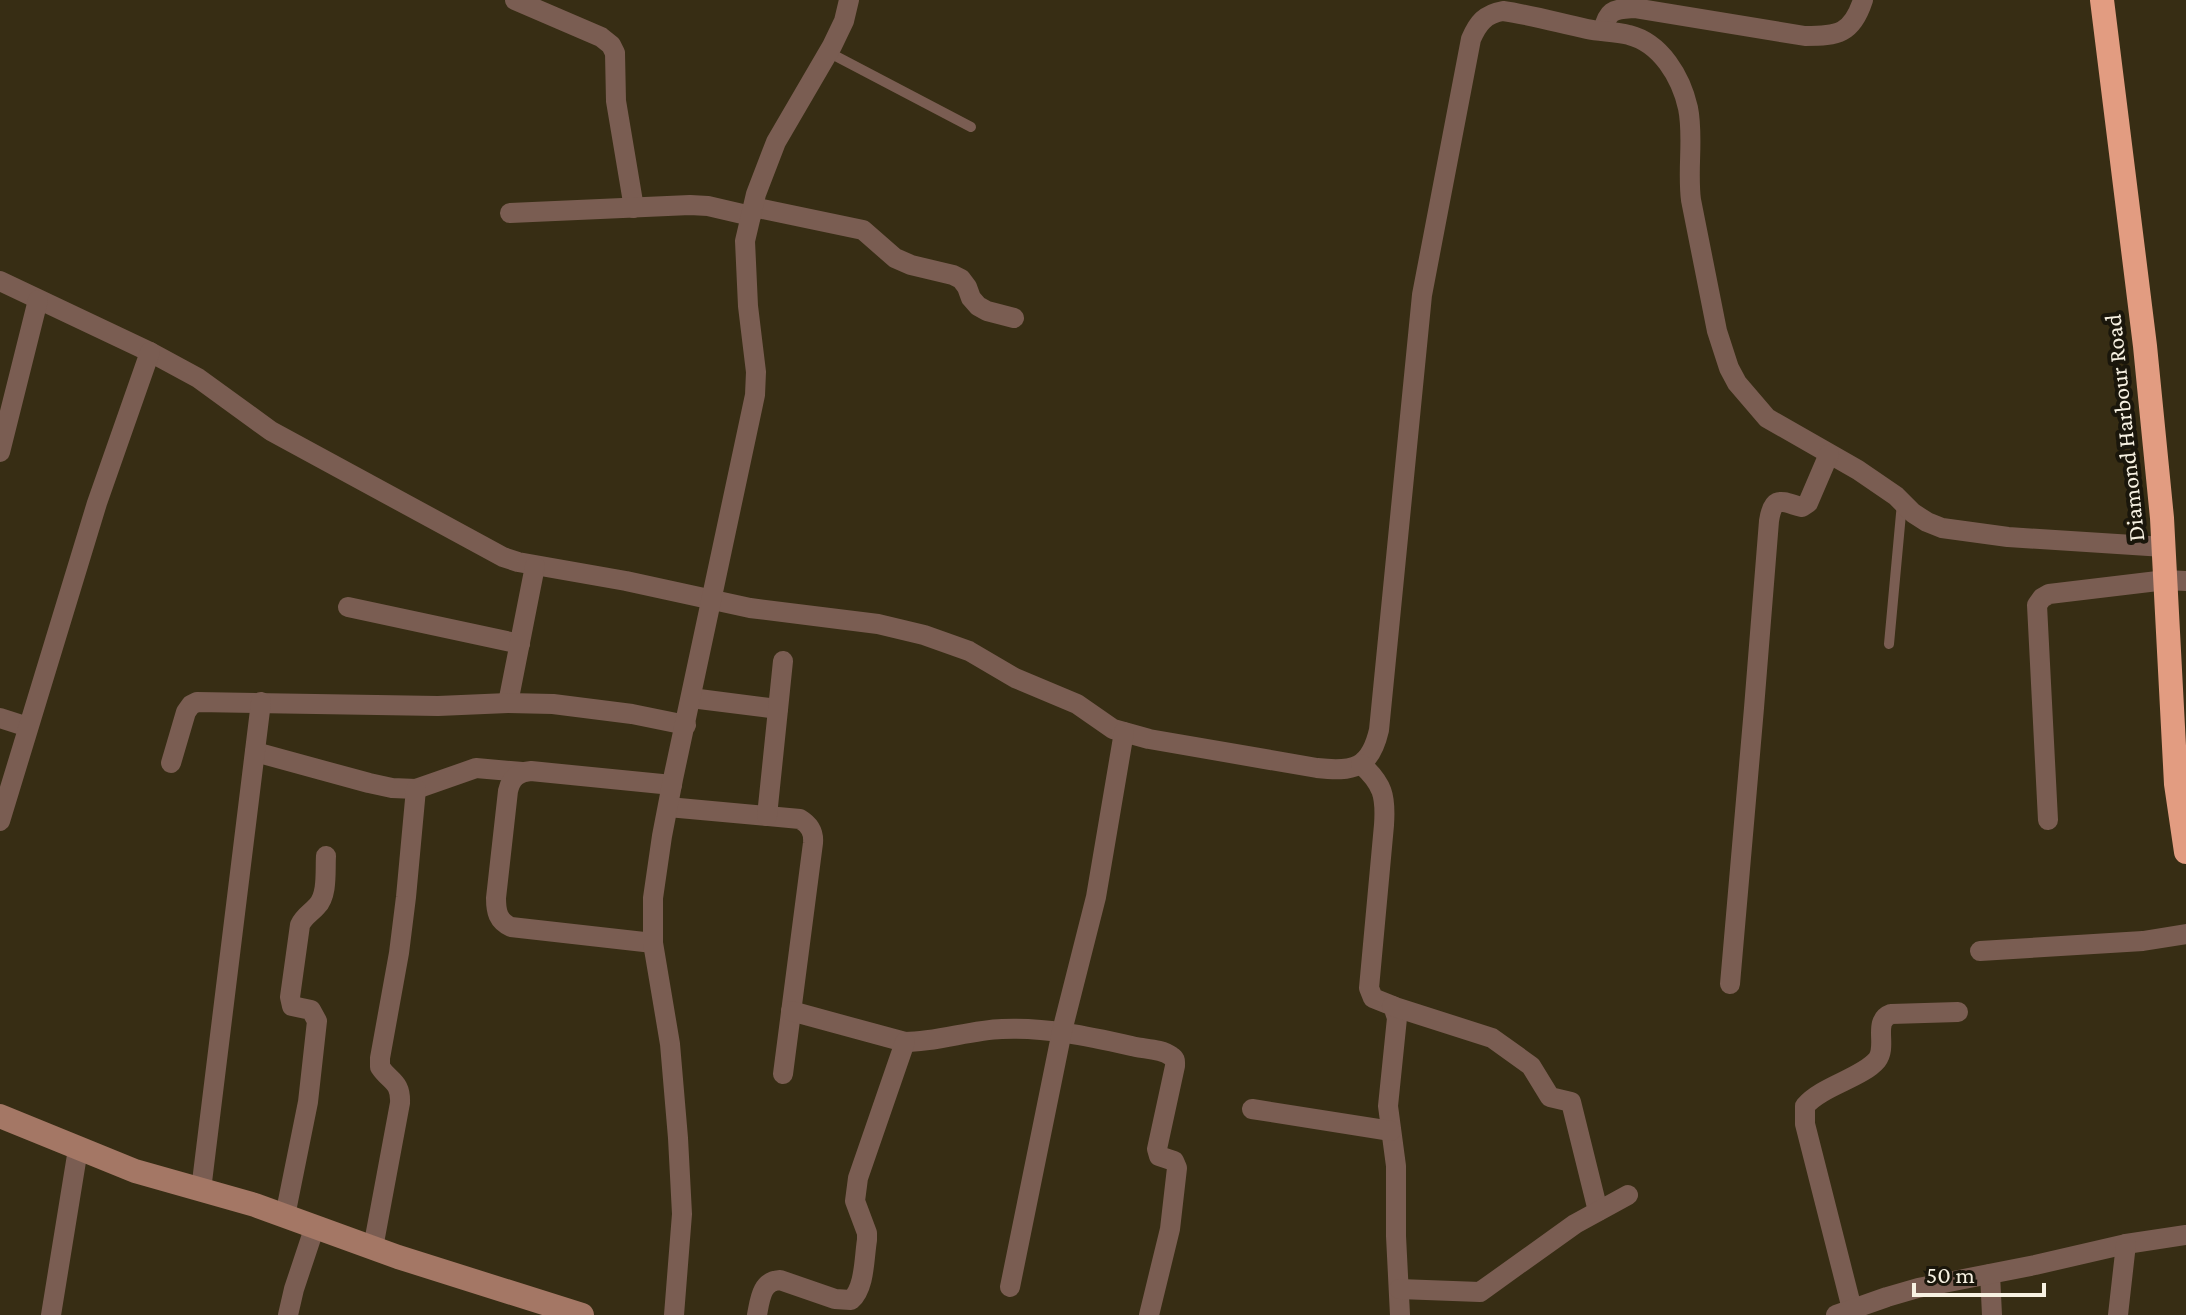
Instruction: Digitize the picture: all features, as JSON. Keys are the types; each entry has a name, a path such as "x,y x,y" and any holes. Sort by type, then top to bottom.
{"highway":[{"name":"Diamond Harbour Road","path":"2102,0 2145,346 2164,547 2176,581 2176,784 2186,852"}],"street":[{"path":"515,0 601,37 611,45 615,53 616,101 634,208"},
{"path":"674,1315 682,1214 670,1044 653,943 655,884 672,785 755,395 756,372 748,306 745,241 776,142 844,21 849,0"},
{"path":"1603,31 1610,13 1634,8 1805,36 1831,36 1846,30 1855,19 1863,0"},
{"path":"0,281 198,378 271,431 503,557 712,601 878,624 924,635 969,651 1015,678 1077,704 1105,724 1124,732 1317,768 1345,770 1361,764 1373,751 1379,730 1413,377 1427,265 1471,39 1489,6 1632,35 1657,49 1679,81 1688,108 1691,200 1717,331 1729,368 1743,392 1767,418 1858,470 1927,522 1942,528 1970,533 2164,547"},
{"path":"510,213 708,206 863,230 895,258 961,279 978,306 1014,318"},
{"path":"0,452 38,300"},
{"path":"0,821 97,503 150,352"},
{"path":"1730,984 1770,513 1778,502 1805,506 1829,454"},
{"path":"508,703 535,566"},
{"path":"2048,820 2037,605 2049,594 2176,581"},
{"path":"348,607 520,644"},
{"path":"767,816 783,661"},
{"path":"691,698 778,709"},
{"path":"171,763 186,712 191,705 210,702 438,706 553,704 632,714 686,725"},
{"path":"201,1190 261,702"},
{"path":"0,718 28,727"},
{"path":"1010,1287 1062,1031 1096,897 1124,732"},
{"path":"255,752 392,788 416,789 476,768 672,785"},
{"path":"1361,764 1379,782 1385,807 1369,988 1373,998 1492,1038 1531,1066 1550,1097 1571,1102 1598,1211"},
{"path":"522,772 510,782 508,791 496,898 500,919 511,927 653,943"},
{"path":"373,1248 400,1103 400,1089 380,1067 380,1058 399,953 416,789"},
{"path":"668,807 800,819 813,836 783,1074"},
{"path":"285,1216 308,1102 317,1021 311,1010 292,1006 290,997 300,925 323,897 326,856"},
{"path":"1980,951 2143,941 2186,934"},
{"path":"1392,1006 1397,1018 1388,1106 1396,1166 1400,1315"},
{"path":"791,1011 905,1042 1001,1029 1062,1031 1172,1056 1175,1061 1157,1149 1159,1156 1174,1161 1177,1168 1170,1229 1149,1315"},
{"path":"1958,1012 1891,1014 1885,1017 1881,1023 1881,1051 1875,1062 1817,1095 1805,1106 1805,1124 1844,1312 1918,1288 2126,1244 2186,1235"},
{"path":"757,1315 762,1293 766,1285 773,1281 780,1280 835,1299 851,1300 856,1296 867,1240 855,1201 858,1178 905,1042"},
{"path":"1252,1109 1391,1131"},
{"path":"0,1116 135,1171 315,1226 528,1307 582,1315"},
{"path":"51,1315 78,1149"},
{"path":"1399,1289 1480,1292 1575,1224 1628,1195"},
{"path":"288,1315 315,1226"},
{"path":"2118,1315 2126,1244"},
{"path":"1990,1274 1992,1315"}],"lane":[{"path":"828,52 971,127"},
{"path":"1889,644 1902,503"}]}
